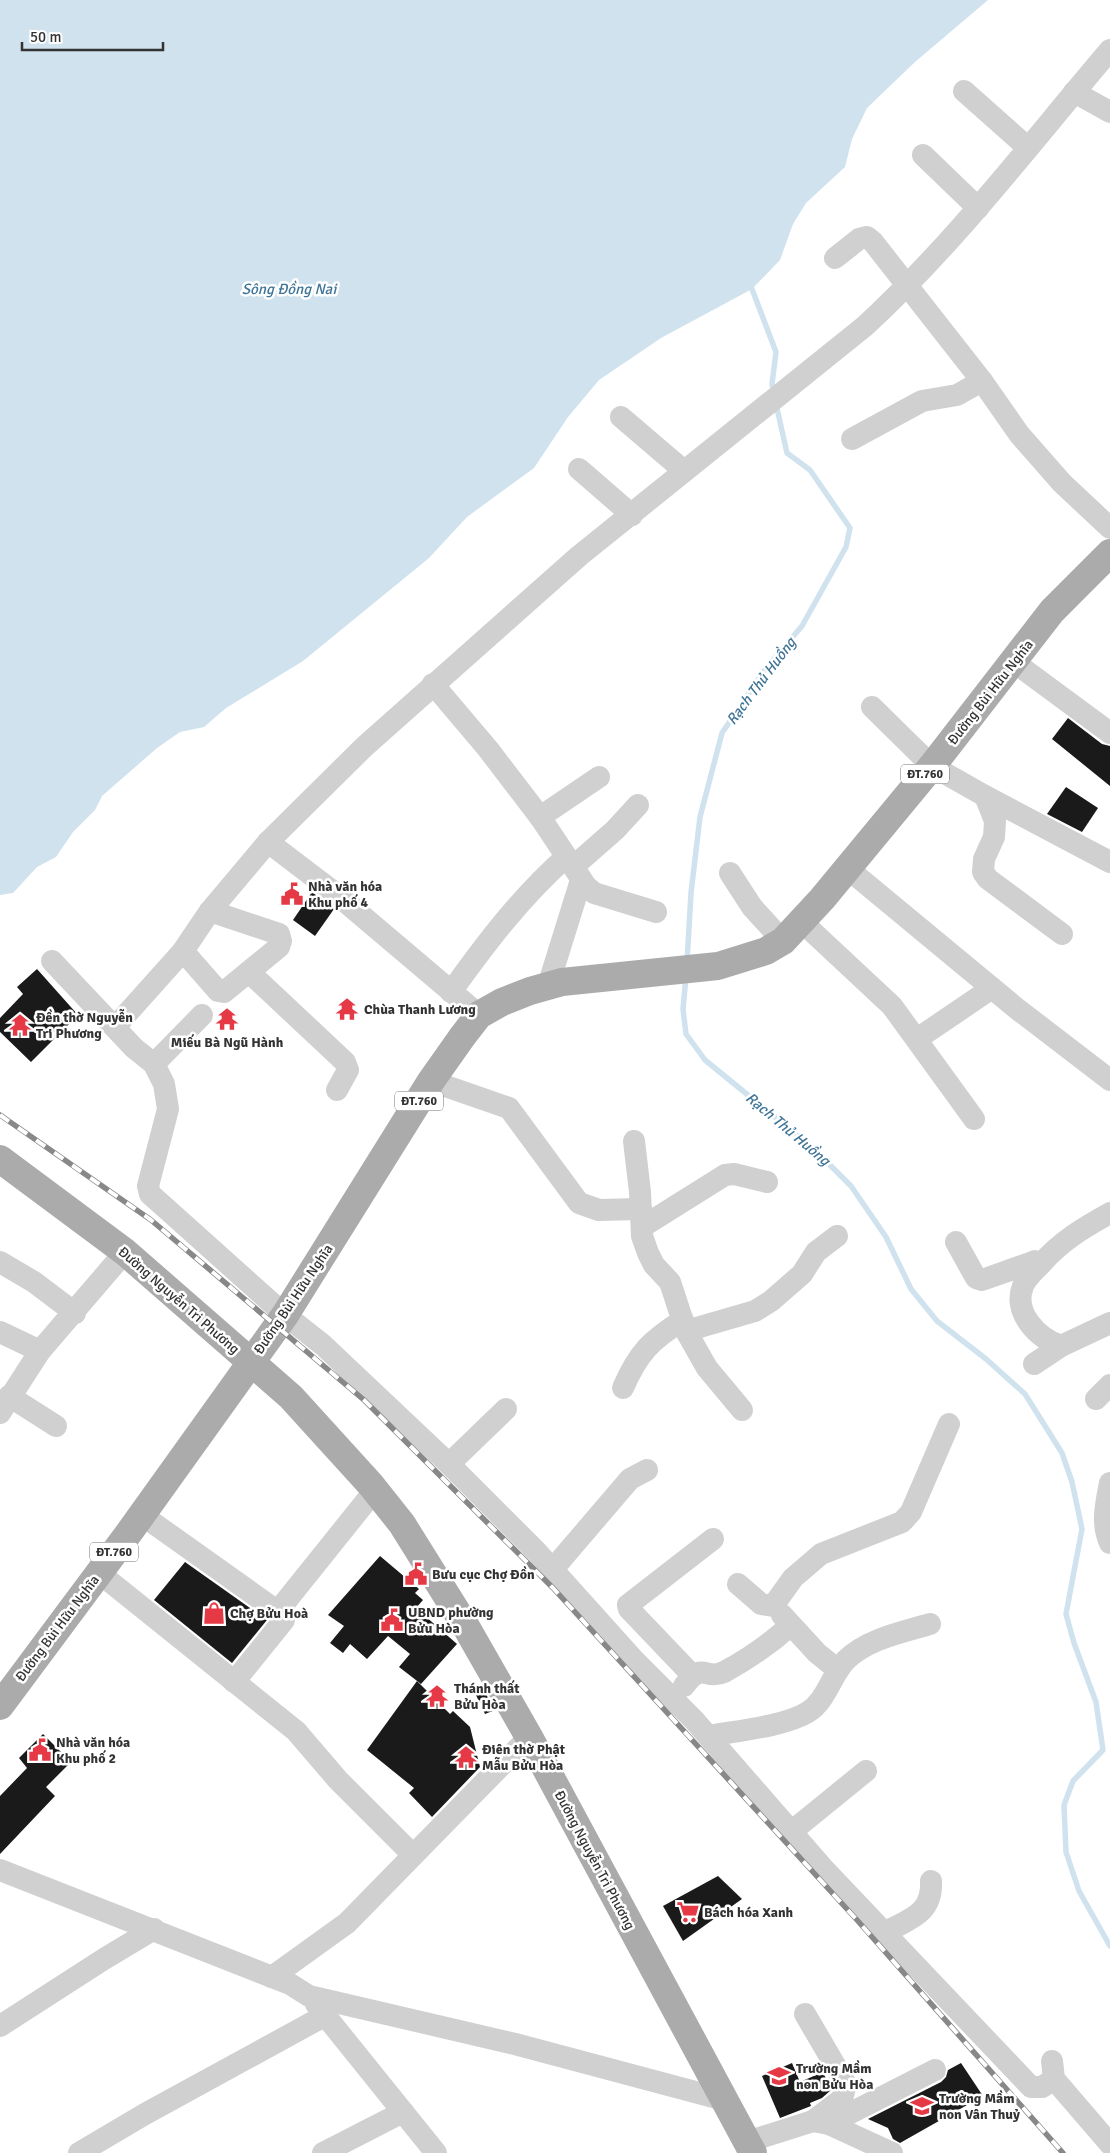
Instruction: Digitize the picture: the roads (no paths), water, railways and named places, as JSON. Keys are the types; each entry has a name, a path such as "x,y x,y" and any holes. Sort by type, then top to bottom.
{"main road":[{"name":"Đường Bùi Hữu Nghĩa","path":"0,1706 142,1515 285,1316 431,1080 479,1015 502,1002 548,986 718,966 766,951 792,931 822,899 932,766 1052,611 1110,553"},
{"name":"Đường Nguyễn Tri Phương","path":"0,1159 126,1252 291,1397 375,1490 402,1524 440,1584 529,1737 750,2147"}],"street":[{"path":"115,1027 183,951 210,911 268,842 364,747 579,556 632,515 683,470 793,385 865,326 908,285 978,208 1110,50"},
{"path":"964,91 1028,148"},
{"path":"1074,92 1110,112"},
{"path":"923,156 978,208"},
{"path":"835,258 859,240 867,237 874,242 982,381 1025,441 1062,483 1110,528"},
{"path":"852,439 922,400 957,395 982,381"},
{"path":"621,417 683,470"},
{"path":"579,470 632,515"},
{"path":"1014,662 1110,733"},
{"path":"433,684 540,817 574,868 594,893 656,912"},
{"path":"872,708 932,766 1110,862"},
{"path":"540,817 599,776"},
{"path":"985,796 995,820 994,837 984,859 983,872 988,879 1062,934"},
{"path":"451,992 497,928 542,878 574,868 638,805"},
{"path":"268,842 335,893 479,1015"},
{"path":"548,986 574,868"},
{"path":"847,868 992,988 1110,1080"},
{"path":"730,873 752,907 792,931 892,1006 974,1118"},
{"path":"183,951 218,991 228,990 279,947 281,941 279,934 210,911"},
{"path":"52,961 134,1048 154,1064 164,1084 168,1109 148,1186 150,1194 285,1316 323,1346 449,1464 553,1569 635,1661 675,1699 791,1832 1031,2087 1042,2087 1053,2070 1110,2144"},
{"path":"249,972 345,1062 348,1070 337,1090"},
{"path":"917,1039 992,988"},
{"path":"154,1064 202,1015"},
{"path":"431,1080 509,1108 579,1203 599,1210 641,1218 725,1175 734,1174 767,1182"},
{"path":"634,1141 642,1236 648,1253 654,1265 670,1282 685,1325 707,1368 742,1410"},
{"path":"1061,1346 1041,1337 1027,1318 1021,1306 1022,1287 1060,1244 1076,1232 1110,1214"},
{"path":"623,1388 631,1369 654,1339 685,1325 755,1311 771,1301 802,1274 816,1252 836,1236"},
{"path":"956,1242 979,1280 1035,1261 1040,1265"},
{"path":"56,1426 5,1405 40,1351 126,1252"},
{"path":"0,1262 34,1282 75,1312"},
{"path":"1034,1364 1061,1346 1110,1323"},
{"path":"0,1332 40,1351"},
{"path":"449,1464 506,1409"},
{"path":"773,1606 793,1578 820,1554 908,1518 949,1424"},
{"path":"553,1569 630,1479 646,1470"},
{"path":"1110,1483 1104,1517 1106,1535 1110,1543"},
{"path":"278,1611 375,1490"},
{"path":"142,1515 284,1616 284,1620 234,1682"},
{"path":"692,1675 629,1609 628,1605 713,1539"},
{"path":"98,1572 296,1731 338,1780 413,1856"},
{"path":"738,1584 761,1604 773,1606 817,1653 838,1670"},
{"path":"708,1736 799,1717 814,1708 824,1697 838,1670 847,1659 877,1640 930,1624"},
{"path":"675,1699 692,1675 703,1672 722,1673 770,1643 791,1625"},
{"path":"272,1977 347,1923 529,1737"},
{"path":"791,1832 866,1772"},
{"path":"0,1870 290,1984 308,1996 326,2015 436,2153"},
{"path":"884,1933 923,1912 932,1894 931,1881"},
{"path":"0,2026 154,1929"},
{"path":"308,1996 515,2044 725,2100"},
{"path":"805,2014 846,2084 842,2099 821,2122"},
{"path":"79,2153 145,2114 326,2015"},
{"path":"750,2147 821,2122 934,2070"},
{"path":"323,2153 403,2112"},
{"path":"821,2122 892,2153"}],"water":[{"name":"Sông Đồng Nai","path":"0,0 988,0 915,62 867,108 852,139 845,167 806,203 793,224 780,260 752,289 661,338 599,380 568,417 534,468 467,517 429,558 303,661 226,708 204,727 180,732 157,748 102,796 95,810 73,832 56,857 37,867 13,893 0,895"}],"waterway":[{"name":"Rạch Thủ Huồng","path":"752,289 776,352 772,384 774,393"},
{"name":"Rạch Thủ Huồng","path":"687,962 691,893 700,817 722,733 764,671 802,626 846,547 850,528 810,470 787,453 776,404"},
{"name":"Rạch Thủ Huồng","path":"686,977 683,1009 686,1034 705,1060 814,1149 851,1186 886,1237 911,1289 937,1321 986,1359 1025,1394 1062,1453 1072,1482 1082,1529 1066,1614 1074,1643 1096,1702 1103,1750 1073,1781 1064,1805 1066,1852 1079,1891 1110,1946"}],"railway":[{"path":"0,1115 151,1220 364,1400 553,1588 857,1920 1063,2153"}],"place":[{"name":"Nhà văn hóa Khu phố 4","path":"292,894"},
{"name":"Chùa Thanh Lương","path":"347,1009"},
{"name":"Miếu Bà Ngũ Hành","path":"227,1019"},
{"name":"Đền thờ Nguyễn Tri Phương","path":"20,1025"},
{"name":"Bưu cục Chợ Đồn","path":"416,1574"},
{"name":"Chợ Bửu Hoà","path":"214,1613"},
{"name":"UBND phường Bửu Hòa","path":"392,1620"},
{"name":"Thánh thất Bửu Hòa","path":"437,1696"},
{"name":"Nhà văn hóa Khu phố 2","path":"40,1750"},
{"name":"Điện thờ Phật Mẫu Bửu Hòa","path":"466,1757"},
{"name":"Bách hóa Xanh","path":"688,1912"},
{"name":"Trường Mầm non Bửu Hòa","path":"779,2076"},
{"name":"Trường Mầm non Vân Thuỷ","path":"922,2106"}]}
